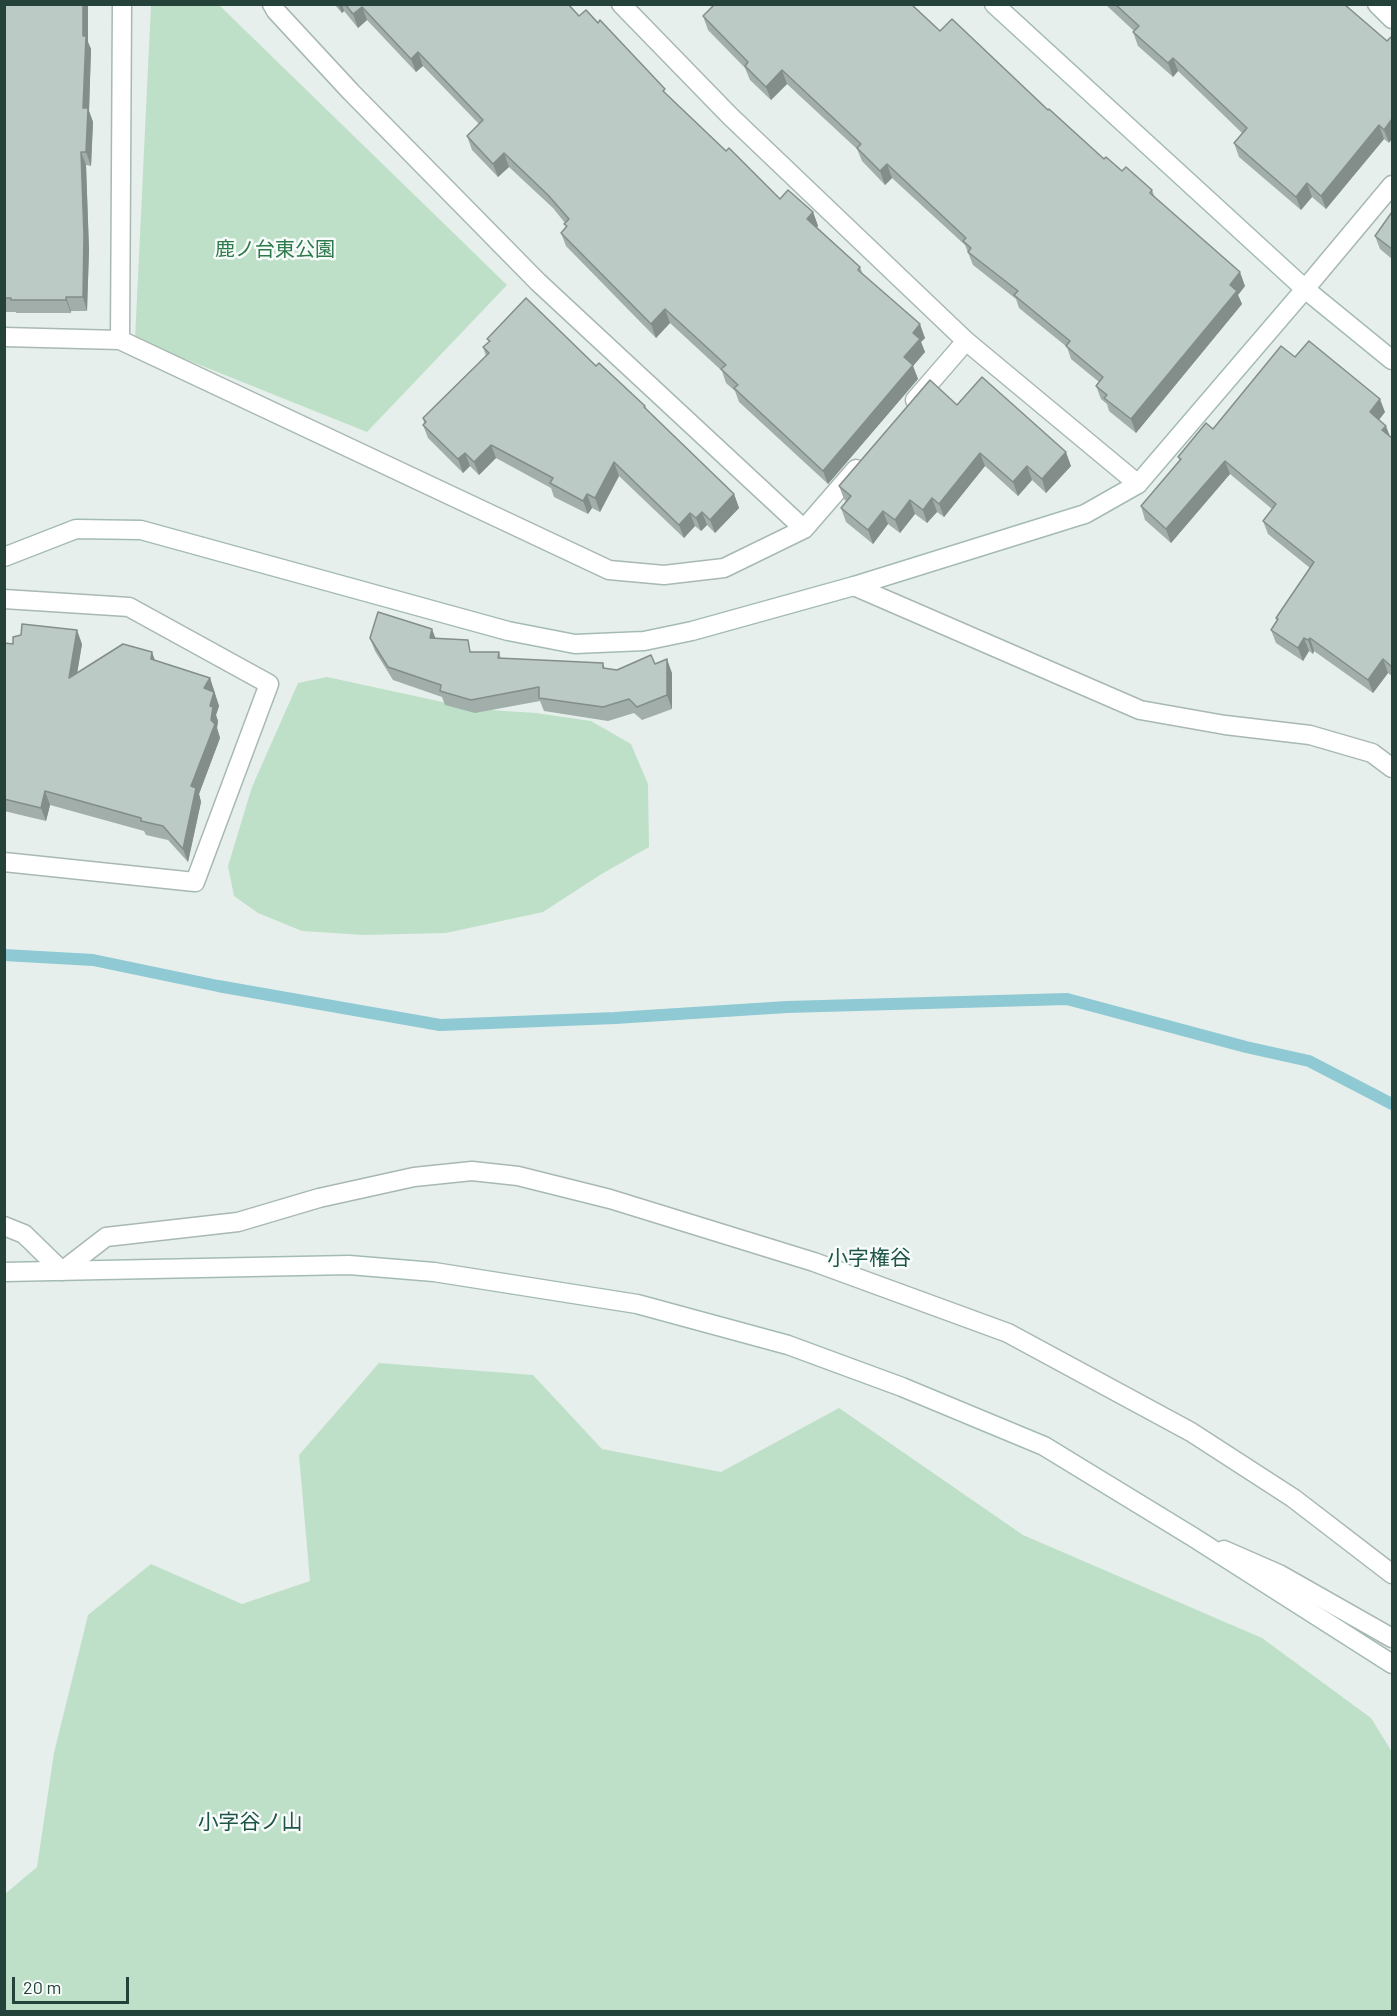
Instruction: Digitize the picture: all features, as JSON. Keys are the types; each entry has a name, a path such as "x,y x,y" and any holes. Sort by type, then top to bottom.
{"street":[{"path":"120,340 122,4"},
{"path":"272,4 351,92 538,282 804,529"},
{"path":"621,4 730,116 966,341 1138,484"},
{"path":"994,4 1305,289 1392,360"},
{"path":"1377,4 1392,19"},
{"path":"4,557 76,529 141,530 508,631 575,644 644,641 692,631 854,586 1085,514 1138,484 1392,185"},
{"path":"4,337 120,340 609,570 664,575 724,568 804,529 866,457"},
{"path":"904,412 966,341"},
{"path":"854,586 1140,710 1310,735 1372,753 1392,768"},
{"path":"4,599 129,607 268,684 195,882 4,862"},
{"path":"62,1271 106,1236 237,1222 319,1198 414,1177 472,1171 518,1176 610,1199 814,1262 1008,1333 1191,1432 1293,1498 1392,1574"},
{"path":"4,1226 24,1234 62,1271"},
{"path":"4,1272 349,1265 434,1272 636,1304 788,1345 902,1387 1044,1446 1193,1537 1392,1664"},
{"path":"1193,1537 1279,1574 1392,1638"}],"green space":[{"name":"鹿ノ台東公園","path":"151,5 219,5 507,285 367,432 135,339"},
{"path":"327,677 475,709 536,713 591,721 631,744 648,784 649,847 543,912 446,933 364,935 302,931 258,913 234,896 228,866 252,787 298,683"},
{"path":"379,1363 533,1375 602,1449 721,1472 839,1408 1023,1535 1262,1638 1371,1718 1392,1752 1392,2011 5,2011 5,1894 37,1867 54,1753 88,1615 151,1564 242,1604 310,1581 299,1455"}],"building":[{"path":"4,4 83,4 83,36 86,36 83,108 88,108 86,152 81,152 84,236 83,297 66,297 66,300 4,298"},
{"path":"345,4 568,4 579,16 586,10 598,23 600,20 665,89 663,91 726,151 729,148 780,199 788,190 813,212 807,219 860,267 858,270 920,324 913,333 920,339 904,357 913,365 823,471 734,388 738,385 721,369 726,365 665,309 651,324 561,233 567,226 564,224 569,219 548,195 504,153 493,164 467,136 483,120 418,52 411,59 362,7 353,14"},
{"path":"715,4 911,4 940,31 952,19 1048,110 1104,159 1106,157 1122,171 1126,167 1152,190 1150,193 1240,272 1230,285 1237,291 1131,419 1104,398 1107,395 1096,386 1103,377 1066,346 1070,341 1014,295 1018,291 968,252 971,248 963,241 966,238 887,164 880,171 857,148 861,144 782,70 766,87 745,66 748,62 703,16"},
{"path":"1115,4 1344,4 1387,41 1391,37 1392,39 1392,119 1384,130 1379,125 1321,196 1307,183 1296,197 1234,143 1247,128 1173,58 1168,63 1133,32 1139,26"},
{"path":"1392,212 1392,249 1375,236"},
{"path":"526,298 596,366 599,363 645,406 734,494 710,520 702,512 696,518 690,513 679,525 614,462 595,498 587,494 583,501 550,483 553,478 491,445 474,462 465,453 458,459 423,425 426,422 423,418 489,353 483,347 490,341 487,339"},
{"path":"1309,341 1380,399 1370,412 1386,426 1382,430 1392,438 1392,667 1383,659 1368,680 1310,638 1308,640 1304,638 1298,648 1271,630 1278,619 1276,618 1314,562 1263,521 1276,504 1225,461 1166,529 1141,506 1181,459 1178,457 1206,423 1213,429 1281,346 1295,357"},
{"path":"982,377 1066,452 1042,479 1027,466 1013,482 980,453 939,504 932,498 923,510 910,500 895,520 883,511 868,530 841,508 851,496 839,486 930,380 957,405"},
{"path":"378,612 432,629 430,638 468,640 470,652 499,652 498,658 603,663 603,668 617,670 651,655 655,664 667,659 667,695 637,707 629,699 603,707 539,698 539,687 471,700 440,691 441,685 388,667 370,638"},
{"path":"22,624 77,630 69,678 123,644 152,652 151,659 210,678 204,688 214,692 210,706 213,707 211,720 215,724 191,786 196,788 183,849 163,826 45,791 41,808 4,799 4,643 13,644 13,637 21,635"}],"waterway":[{"path":"4,955 93,960 218,986 440,1025 615,1018 787,1007 1067,999 1246,1047 1309,1061 1392,1104"}],"district":[{"name":"小字権谷","path":"869,1258"},
{"name":"小字谷ノ山","path":"250,1822"}]}
